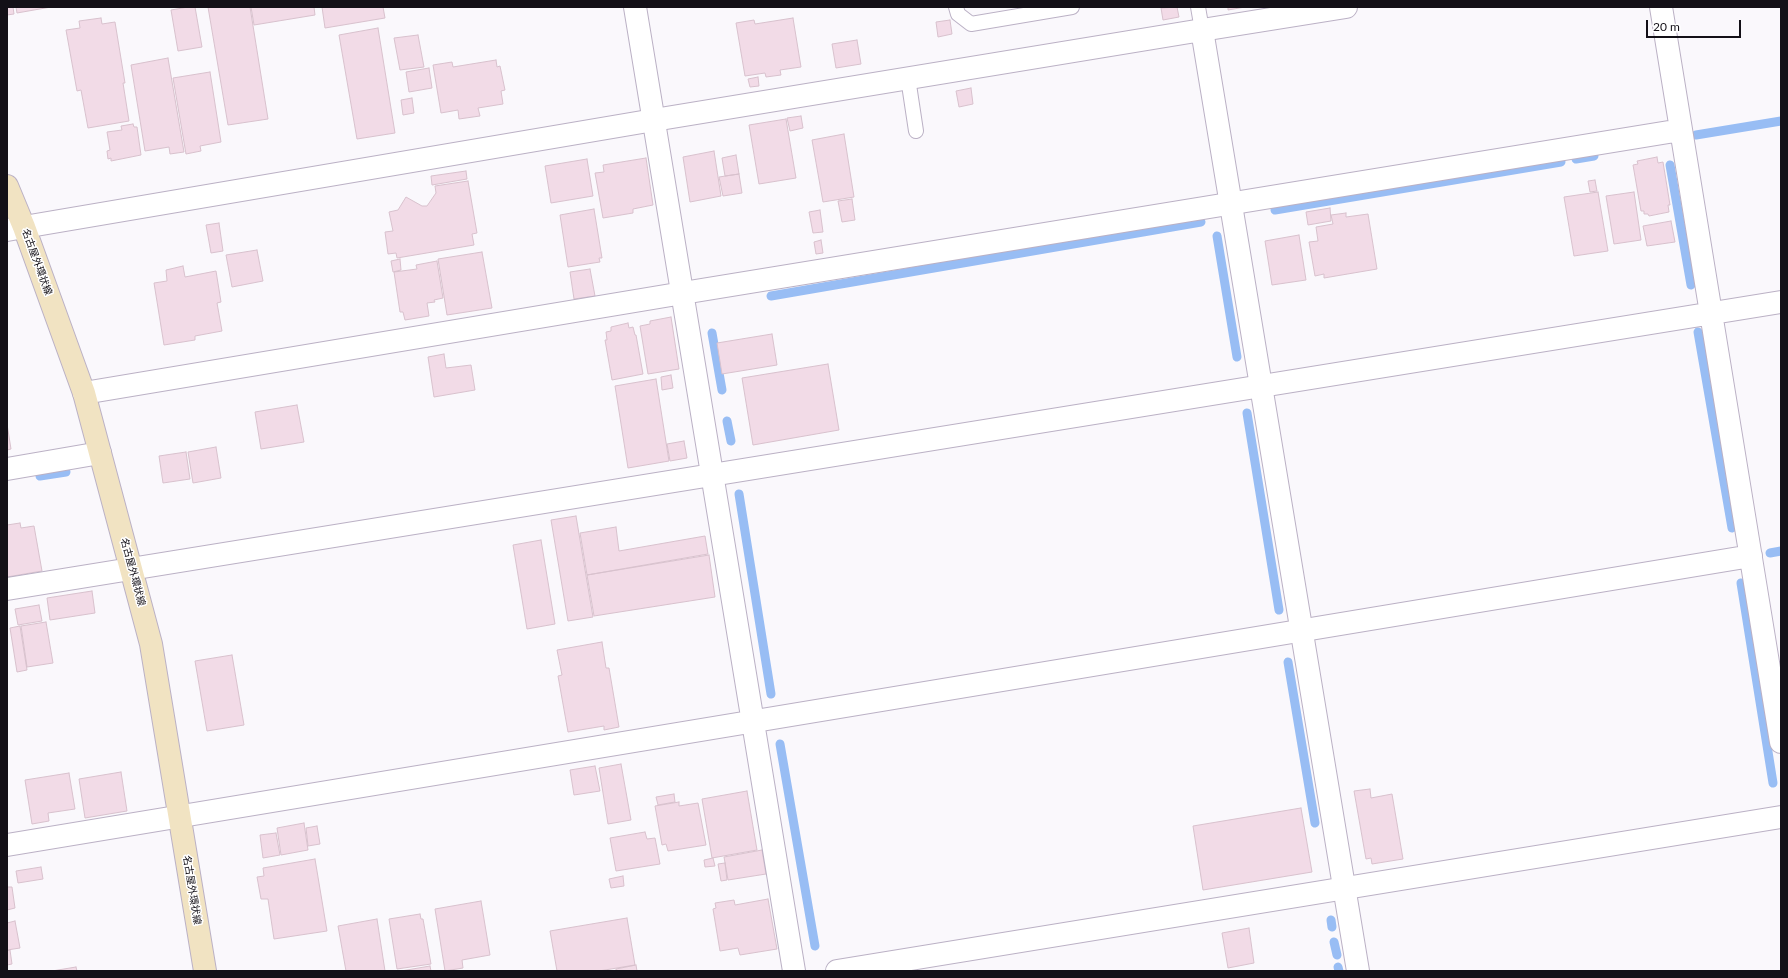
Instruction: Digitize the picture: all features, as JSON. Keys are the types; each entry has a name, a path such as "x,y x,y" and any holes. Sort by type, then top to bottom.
{"main road":[{"name":"名古屋外環状線","path":"7,186 16,228 84,393 132,568 151,644 205,971"}],"street":[{"path":"635,7 794,971"},
{"path":"16,228 654,120 1346,7"},
{"path":"1661,7 1781,742"},
{"path":"1202,30 1358,971"},
{"path":"84,393 683,292 1681,130"},
{"path":"7,589 1781,302"},
{"path":"7,469 100,453"},
{"path":"7,845 180,815 1751,556"},
{"path":"837,971 1781,817"}],"lane":[{"path":"956,7 958,14 971,24 1072,7"},
{"path":"1198,7 1202,30"},
{"path":"908,78 916,131"}],"building":[{"path":"7,7 13,7 14,14 7,15"},
{"path":"16,7 51,7 17,13"},
{"path":"195,7 202,47 178,51 171,10"},
{"path":"208,7 250,7 268,119 228,125"},
{"path":"251,7 314,7 315,15 254,25"},
{"path":"322,7 383,7 385,18 325,28"},
{"path":"1177,7 1179,17 1163,20 1161,8"},
{"path":"1228,7 1245,7 1228,10"},
{"path":"101,18 102,24 115,22 125,83 123,83 129,121 88,128 81,90 77,91 66,30 80,28 79,21"},
{"path":"793,18 801,67 780,70 781,75 766,77 765,73 745,76 736,23 754,20 755,24"},
{"path":"950,20 952,34 938,37 936,22"},
{"path":"378,28 395,133 357,139 339,35"},
{"path":"418,35 424,67 400,70 394,38"},
{"path":"857,40 861,64 836,68 832,44"},
{"path":"168,58 184,152 170,154 169,147 145,151 131,65"},
{"path":"496,60 497,67 500,66 505,90 501,91 503,104 478,108 480,116 459,119 458,110 441,113 433,65 452,62 453,67"},
{"path":"429,68 432,88 409,92 406,72"},
{"path":"210,72 221,142 200,146 201,151 186,154 173,78"},
{"path":"758,77 759,86 750,87 748,79"},
{"path":"971,88 973,104 959,107 956,91"},
{"path":"412,98 414,113 403,115 401,100"},
{"path":"801,116 803,128 790,131 787,118"},
{"path":"786,119 796,178 759,184 749,125"},
{"path":"133,124 134,127 137,127 141,155 111,161 111,158 108,159 107,151 110,150 107,132 122,130 121,126"},
{"path":"844,134 854,197 823,202 812,140"},
{"path":"714,151 721,196 690,202 683,157"},
{"path":"736,155 739,174 725,176 722,158"},
{"path":"1657,157 1658,163 1663,162 1670,205 1668,205 1669,212 1649,216 1648,214 1644,214 1644,211 1641,211 1633,165 1638,164 1637,161"},
{"path":"646,158 653,205 633,209 633,213 603,218 595,173 604,172 603,165"},
{"path":"587,159 593,196 551,203 545,166"},
{"path":"466,171 467,179 432,185 431,176"},
{"path":"739,174 742,193 723,196 719,177"},
{"path":"1595,180 1597,191 1590,192 1588,181"},
{"path":"468,181 477,233 472,234 474,245 397,258 396,253 388,254 385,232 393,231 389,212 398,210 406,197 422,206 427,206 436,193 435,186"},
{"path":"1598,192 1608,251 1574,256 1564,197"},
{"path":"1634,192 1641,240 1614,244 1606,196"},
{"path":"852,199 855,220 842,222 838,201"},
{"path":"1330,208 1331,221 1308,225 1306,212"},
{"path":"594,209 602,258 599,258 600,262 568,267 560,215"},
{"path":"820,210 823,232 813,233 809,212"},
{"path":"1346,213 1346,217 1368,214 1377,269 1324,278 1324,274 1315,276 1309,242 1318,241 1316,227 1333,224 1331,215"},
{"path":"1671,221 1675,242 1647,246 1643,226"},
{"path":"219,223 223,251 211,253 206,225"},
{"path":"1299,235 1306,280 1272,285 1265,241"},
{"path":"821,240 823,253 816,254 814,242"},
{"path":"257,250 263,281 232,287 226,255"},
{"path":"482,252 492,308 447,315 438,259"},
{"path":"400,259 401,270 393,272 391,261"},
{"path":"437,261 443,298 434,300 435,302 427,303 429,316 405,320 403,312 400,312 394,272 417,269 416,265"},
{"path":"183,266 185,277 216,271 221,302 217,303 222,331 195,336 195,340 164,345 154,283 167,281 166,270"},
{"path":"590,269 595,296 574,299 570,272"},
{"path":"671,317 679,369 648,374 640,326 650,324 650,321"},
{"path":"628,323 629,328 633,327 636,335 643,374 612,380 605,340 607,340 606,332 611,331 611,327"},
{"path":"772,334 777,365 722,374 717,343"},
{"path":"444,354 446,368 471,365 475,390 434,397 428,357"},
{"path":"828,364 839,430 753,445 742,378"},
{"path":"671,375 673,388 662,390 661,377"},
{"path":"656,379 669,461 628,468 615,386"},
{"path":"297,405 304,442 261,449 255,412"},
{"path":"7,424 11,449 7,450"},
{"path":"684,441 687,458 670,461 667,444"},
{"path":"216,447 221,478 193,483 188,452"},
{"path":"186,452 190,479 163,483 159,456"},
{"path":"576,516 593,617 568,621 551,520"},
{"path":"20,523 21,528 34,526 42,571 7,577 7,525"},
{"path":"616,527 619,551 705,536 708,554 587,575 580,533"},
{"path":"541,540 555,624 527,629 513,545"},
{"path":"709,555 715,597 594,616 587,575"},
{"path":"92,591 95,613 50,620 47,598"},
{"path":"39,605 42,621 18,625 15,609"},
{"path":"46,622 53,663 27,667 21,626"},
{"path":"20,626 27,670 17,672 10,628"},
{"path":"602,642 606,668 609,668 619,727 604,730 604,726 568,732 558,676 562,675 557,650"},
{"path":"232,655 244,725 207,731 195,661"},
{"path":"621,764 631,820 608,824 599,768"},
{"path":"595,766 600,791 574,795 570,770"},
{"path":"121,772 127,811 85,818 79,779"},
{"path":"69,773 75,809 48,813 49,821 32,824 25,780"},
{"path":"1370,789 1371,798 1392,794 1403,859 1372,864 1371,858 1366,859 1354,791"},
{"path":"747,791 757,850 712,858 702,799"},
{"path":"674,794 675,802 658,805 656,797"},
{"path":"679,802 679,806 698,803 706,845 668,851 666,844 662,845 655,806"},
{"path":"1301,808 1312,872 1203,890 1193,826"},
{"path":"304,823 308,850 281,855 277,828"},
{"path":"317,826 320,844 308,846 306,828"},
{"path":"645,832 647,839 655,838 660,864 616,871 610,838"},
{"path":"276,833 280,855 263,858 260,835"},
{"path":"762,850 766,874 728,880 724,857"},
{"path":"713,858 715,866 705,867 704,860"},
{"path":"315,859 327,931 274,939 268,899 261,899 257,877 264,876 263,868"},
{"path":"725,863 727,880 721,881 718,864"},
{"path":"41,867 43,879 18,883 16,871"},
{"path":"623,876 624,886 611,888 609,879"},
{"path":"7,887 12,887 15,908 7,910"},
{"path":"768,899 777,949 740,955 738,948 720,951 713,909 716,908 715,903 734,900 735,905"},
{"path":"481,901 490,955 462,960 463,968 445,971 435,909"},
{"path":"420,914 421,919 423,919 431,964 397,969 389,919"},
{"path":"627,918 635,965 599,971 557,971 550,931"},
{"path":"377,919 385,971 346,971 338,926"},
{"path":"15,921 20,948 7,950 7,923"},
{"path":"1249,928 1254,963 1228,968 1222,933"},
{"path":"10,950 12,964 7,965 7,951"},
{"path":"636,965 637,971 616,971 616,969"},
{"path":"430,966 431,971 401,971"},
{"path":"76,967 77,971 52,971"}],"waterway":[{"path":"1696,135 1781,121"},
{"path":"1576,159 1594,156"},
{"path":"1275,210 1561,162"},
{"path":"1670,165 1691,285"},
{"path":"771,296 1201,222"},
{"path":"1217,236 1237,357"},
{"path":"1698,332 1732,528"},
{"path":"712,333 722,390"},
{"path":"1247,413 1279,610"},
{"path":"727,421 731,441"},
{"path":"40,476 66,472"},
{"path":"739,494 771,694"},
{"path":"1770,553 1781,551"},
{"path":"1741,583 1773,783"},
{"path":"1288,662 1315,823"},
{"path":"780,744 815,946"},
{"path":"1331,920 1332,927"},
{"path":"1334,942 1337,955"},
{"path":"1338,967 1339,971"}]}
